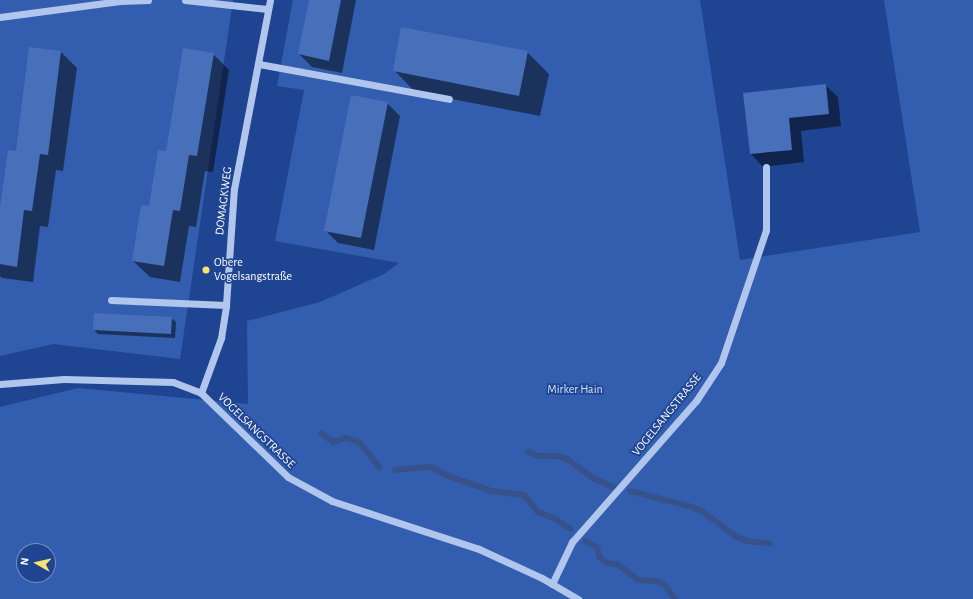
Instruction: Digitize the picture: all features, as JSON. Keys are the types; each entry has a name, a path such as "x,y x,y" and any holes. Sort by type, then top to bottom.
{"street":[{"path":"0,16 120,1 148,0"},
{"path":"185,0 268,9"},
{"name":"DOMAGKWEG","path":"201,393 221,338 226,306 234,189 270,0"},
{"path":"259,64 449,99"},
{"name":"VOGELSANGSTRASSE","path":"552,584 572,542 696,401 721,363 766,230 766,167"},
{"path":"111,300 226,306"},
{"name":"VOGELSANGSTRASSE","path":"0,384 64,379 173,382 201,393 288,477 332,501 480,550 542,578 578,599"}],"green space":[{"path":"0,0 233,0 180,359 53,344 0,356"},
{"name":"Mirker Hain","path":"293,0 700,0 740,260 920,232 884,0 973,0 973,599 0,599 0,407 78,388 248,404 247,321 320,302 384,274 399,263 275,241 304,90 277,86"}],"building":[{"path":"309,0 341,0 329,61 298,54"},
{"path":"401,27 528,51 519,96 393,71"},
{"path":"29,47 61,51 48,155 40,154 32,211 24,210 17,267 0,264 0,207 8,150 16,151"},
{"path":"183,48 214,53 197,156 189,155 180,211 173,210 164,266 132,261 141,205 149,206 158,150 166,151"},
{"path":"826,84 829,114 789,118 792,150 750,154 743,93"},
{"path":"351,95 388,102 361,238 324,231"},
{"path":"94,313 172,317 171,334 93,330"}],"waterway":[{"path":"321,433 333,442 346,438 359,442 379,467"},
{"path":"528,452 538,456 557,456 567,459 595,479 613,487"},
{"path":"395,470 431,467 448,476 492,491 524,495 538,512 554,518 571,529"},
{"path":"630,491 689,506 702,511 735,536 747,541 770,544"},
{"path":"586,541 597,547 600,558 607,563 617,564 638,580 656,581 664,584 675,599"}],"place":[{"name":"Obere Vogelsangstraße","path":"206,270"}]}
